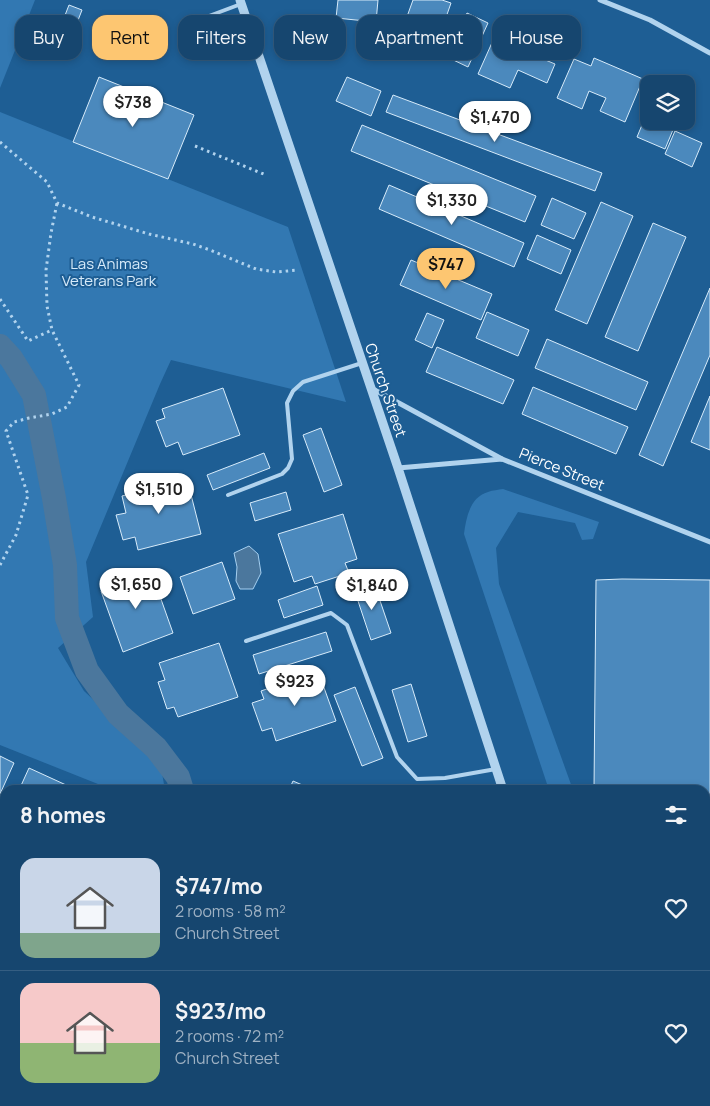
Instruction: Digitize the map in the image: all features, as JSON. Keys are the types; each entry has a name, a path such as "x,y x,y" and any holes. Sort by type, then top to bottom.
{"street":[{"path":"600,0 650,20 710,52"},
{"name":"Church Street","path":"241,2 398,468 501,785"},
{"path":"371,388 502,459"},
{"name":"Pierce Street","path":"398,468 502,459 710,542"}],"lane":[{"path":"212,15 241,2"},
{"path":"228,495 282,474 288,468 292,459 287,403 294,391 304,382 362,363"},
{"path":"246,641 332,613 347,625 396,757 417,779 445,778 496,769"}],"path":[{"path":"0,142 47,182 57,203 46,270 47,306 52,330 79,385 67,407 52,414 14,422 6,431 28,495 16,535 0,565"},
{"path":"195,146 266,175"},
{"path":"57,203 92,217 202,247 256,268 276,272 298,270"},
{"path":"0,300 28,341 52,330"}],"green space":[{"path":"0,0 35,0 29,15 15,15 15,50 0,88"},
{"name":"Las Animas Veterans Park","path":"0,112 288,227 346,402 171,360 86,562 93,617 58,648 84,691 147,750 162,773 164,785 100,785 0,745"},
{"path":"503,489 599,522 593,539 582,540 575,523 518,512 496,548 499,584 571,785 547,785 464,534 466,521 473,503 477,498 494,490"}],"shaded area":[{"path":"249,546 258,554 261,573 253,589 240,589 236,581 237,567 234,553"}],"building":[{"path":"338,0 378,0 377,15 356,15 356,20 346,19 346,15 336,15"},
{"path":"413,0 442,0 451,3 447,15 408,15"},
{"path":"69,5 82,10 80,15 65,15"},
{"path":"482,20 488,23 482,36"},
{"path":"492,43 492,60 545,60 555,64 547,83 518,70 510,88 478,74"},
{"path":"594,58 640,78 640,86 625,122 600,111 606,98 589,91 582,109 557,98 574,60 591,66"},
{"path":"453,60 471,60 468,67"},
{"path":"99,77 194,115 168,179 73,142"},
{"path":"347,77 381,91 371,116 336,101"},
{"path":"393,95 602,173 595,191 386,112"},
{"path":"362,125 536,196 525,222 351,151"},
{"path":"640,130 673,130 665,149 637,137"},
{"path":"675,131 702,143 692,167 665,154"},
{"path":"389,185 524,243 514,267 379,209"},
{"path":"552,198 586,213 574,239 541,225"},
{"path":"601,202 633,216 587,324 555,310"},
{"path":"653,223 686,237 638,351 605,337"},
{"path":"537,235 571,250 561,274 527,259"},
{"path":"411,260 492,294 481,320 400,285"},
{"path":"710,288 710,355 663,466 639,455"},
{"path":"487,312 529,330 518,356 476,338"},
{"path":"427,313 444,320 432,348 415,340"},
{"path":"547,339 648,382 636,410 535,368"},
{"path":"437,347 514,380 503,404 426,372"},
{"path":"533,387 628,427 616,454 522,414"},
{"path":"223,388 240,435 183,455 178,442 166,447 156,421 165,418 162,409"},
{"path":"710,396 710,450 691,442"},
{"path":"321,428 342,485 324,492 303,435"},
{"path":"264,453 270,468 213,490 207,475"},
{"path":"187,479 201,534 138,550 135,537 123,540 116,515 126,513 122,496"},
{"path":"286,492 291,510 255,521 250,503"},
{"path":"343,514 357,559 345,563 349,573 315,584 312,576 294,582 278,534"},
{"path":"222,562 235,599 193,614 180,577"},
{"path":"132,571 134,577 151,571 173,633 123,652 101,591 110,588 107,580"},
{"path":"596,580 710,580 710,785 594,785"},
{"path":"374,583 391,633 371,640 354,589"},
{"path":"317,586 323,605 284,618 278,600"},
{"path":"326,632 332,651 259,674 253,655"},
{"path":"219,643 238,697 178,717 174,707 167,709 158,682 165,680 159,663"},
{"path":"318,671 336,721 276,741 272,728 262,731 252,703 264,699 261,691"},
{"path":"411,684 427,736 408,742 392,690"},
{"path":"355,687 383,758 362,766 334,695"},
{"path":"0,756 14,763 4,785 0,785"},
{"path":"29,768 66,785 21,785"},
{"path":"293,781 302,785 291,785"}],"waterway":[{"path":"0,346 11,358 34,395 65,565 67,618 87,671 118,714 156,748 178,777 180,785"}]}
